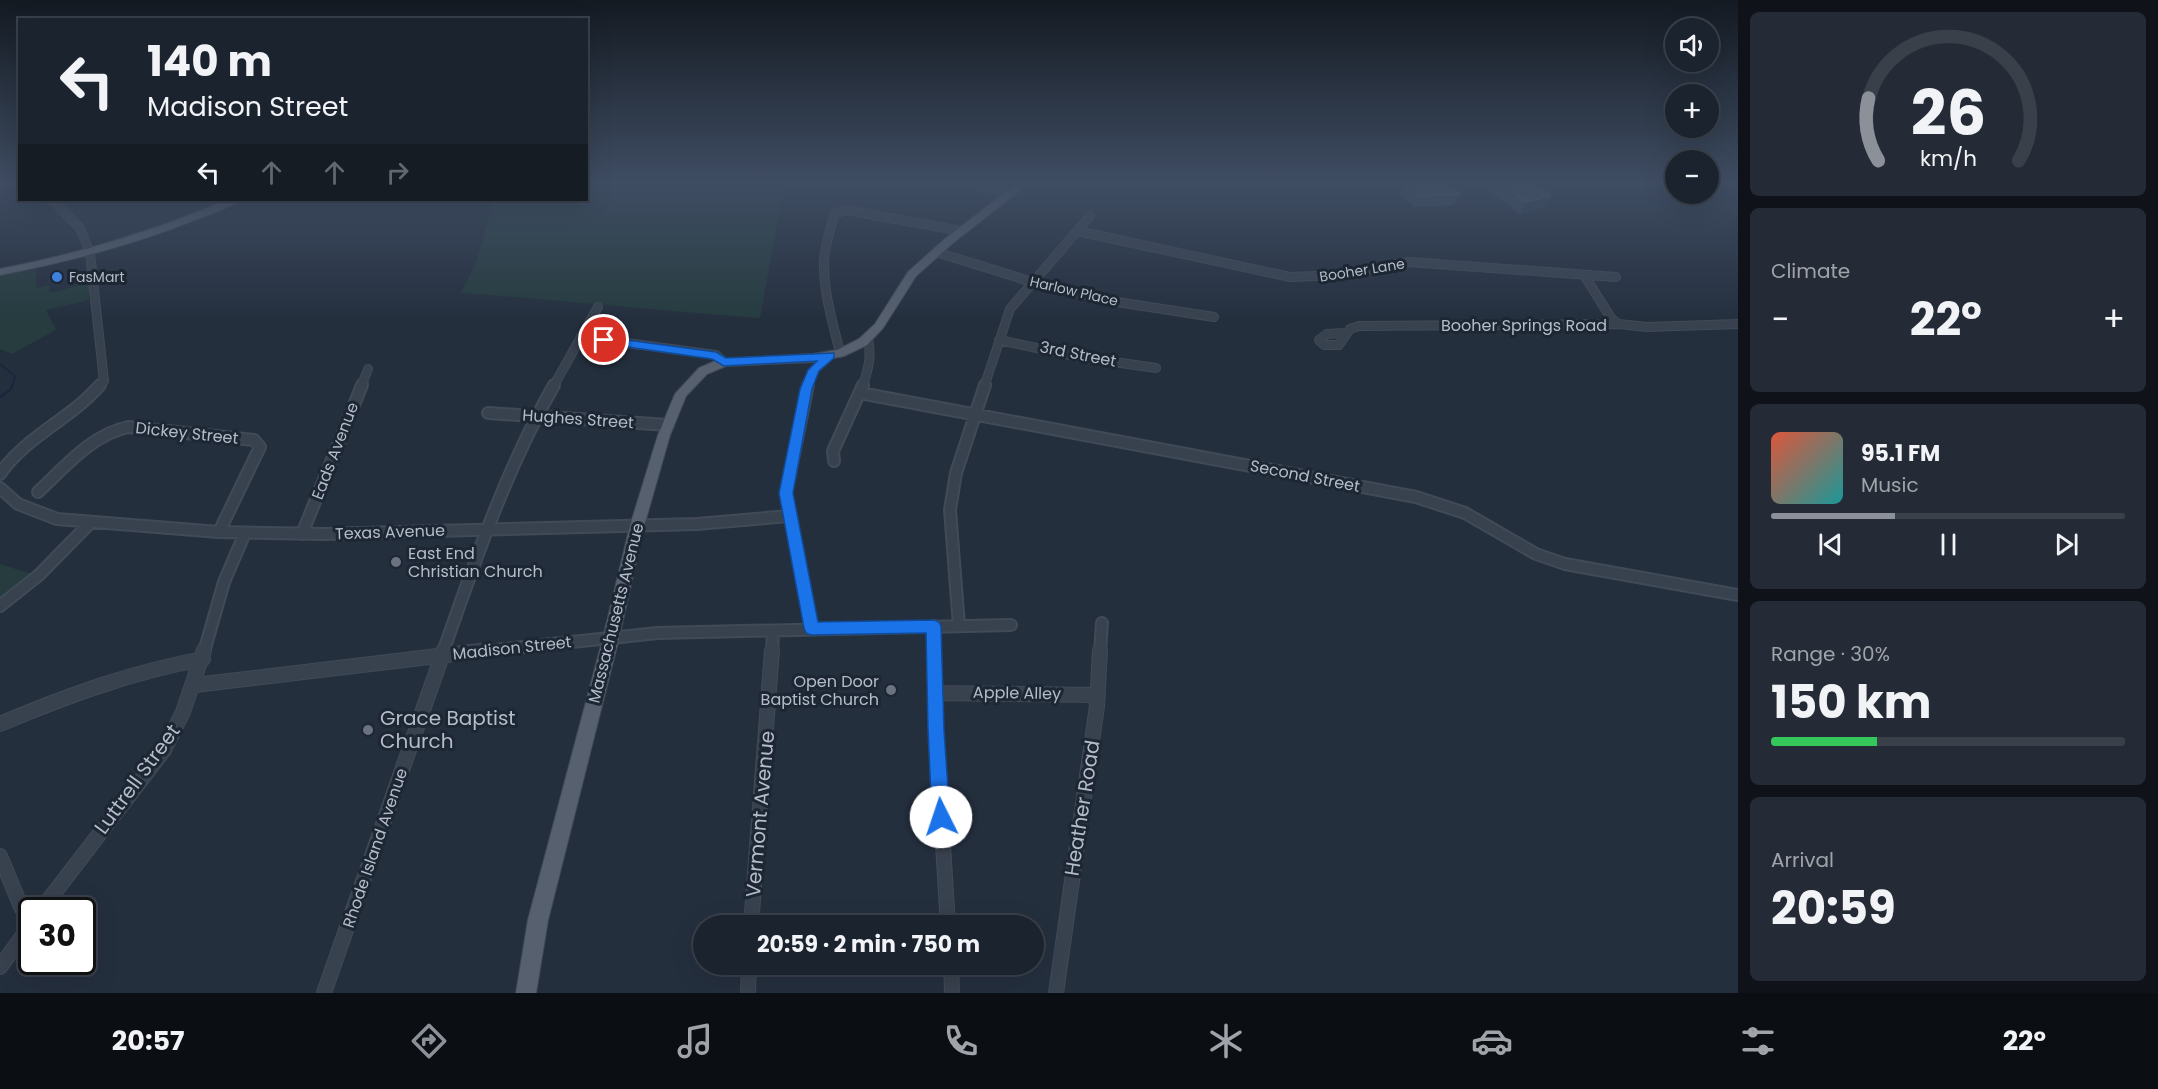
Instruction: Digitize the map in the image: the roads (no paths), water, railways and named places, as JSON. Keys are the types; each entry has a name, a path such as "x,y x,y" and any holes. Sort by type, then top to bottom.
{"main road":[{"path":"0,272 90,253 169,227"},
{"path":"868,339 879,326 905,282 936,252 967,227"},
{"name":"Massachusetts Avenue","path":"526,993 541,909 611,638 637,526 675,404 687,385 703,371 724,362 794,360 835,354 868,339"}],"street":[{"path":"0,474 8,462 25,447 92,397 104,381 90,253 79,227"},
{"path":"811,628 786,493 788,472 806,389 814,370 835,354 824,265 831,227"},
{"path":"942,227 962,231"},
{"path":"959,626 951,531 952,494 1010,309 1080,227"},
{"name":"Booher Lane","path":"1077,231 1290,277 1339,275 1408,262 1616,278"},
{"name":"Harlow Place","path":"936,252 1031,282 1117,302 1214,317"},
{"path":"1584,275 1611,318 1617,323"},
{"name":"Rhode Island Avenue","path":"324,993 442,655 515,460 536,416 598,307"},
{"name":"Booher Springs Road","path":"1347,333 1350,329 1359,326 1609,326 1617,323 1633,327 1649,327 1738,324"},
{"path":"582,337 716,355 724,362"},
{"path":"834,461 833,451 860,393 872,356 873,350 868,339"},
{"name":"3rd Street","path":"999,340 1079,357 1156,368"},
{"name":"Eads Avenue","path":"302,534 368,369"},
{"name":"Second Street","path":"860,393 1416,498 1465,513 1536,554 1558,562 1738,595"},
{"name":"Hughes Street","path":"488,413 668,425"},
{"name":"Dickey Street","path":"38,492 93,443 116,429 128,427 257,441 260,447 219,532"},
{"name":"Texas Avenue","path":"0,488 17,503 45,516 90,523 245,533 302,534 707,524 789,516"},
{"path":"0,606 39,575 90,523"},
{"name":"Luttrell Street","path":"51,897 164,750 183,715 203,659 219,597 245,533"},
{"name":"Heather Road","path":"1056,993 1098,695 1102,623"},
{"name":"Madison Street","path":"195,685 442,655 689,632 1011,625"},
{"path":"934,626 935,693 947,915"},
{"name":"Vermont Avenue","path":"752,915 773,631"},
{"path":"0,724 104,685 164,667 203,659"},
{"name":"Apple Alley","path":"935,693 1098,695"},
{"path":"0,856 18,899"},
{"path":"0,966 18,942"},
{"path":"748,993 749,975"},
{"path":"951,975 952,993"}],"waterway":[{"path":"0,364 15,376 12,387"},
{"path":"0,397 11,389 12,385"}],"place":[{"name":"FasMart","path":"57,277"},
{"name":"East End Christian Church","path":"396,562"},
{"name":"Open Door Baptist Church","path":"891,690"},
{"name":"Grace Baptist Church","path":"368,730"}]}
